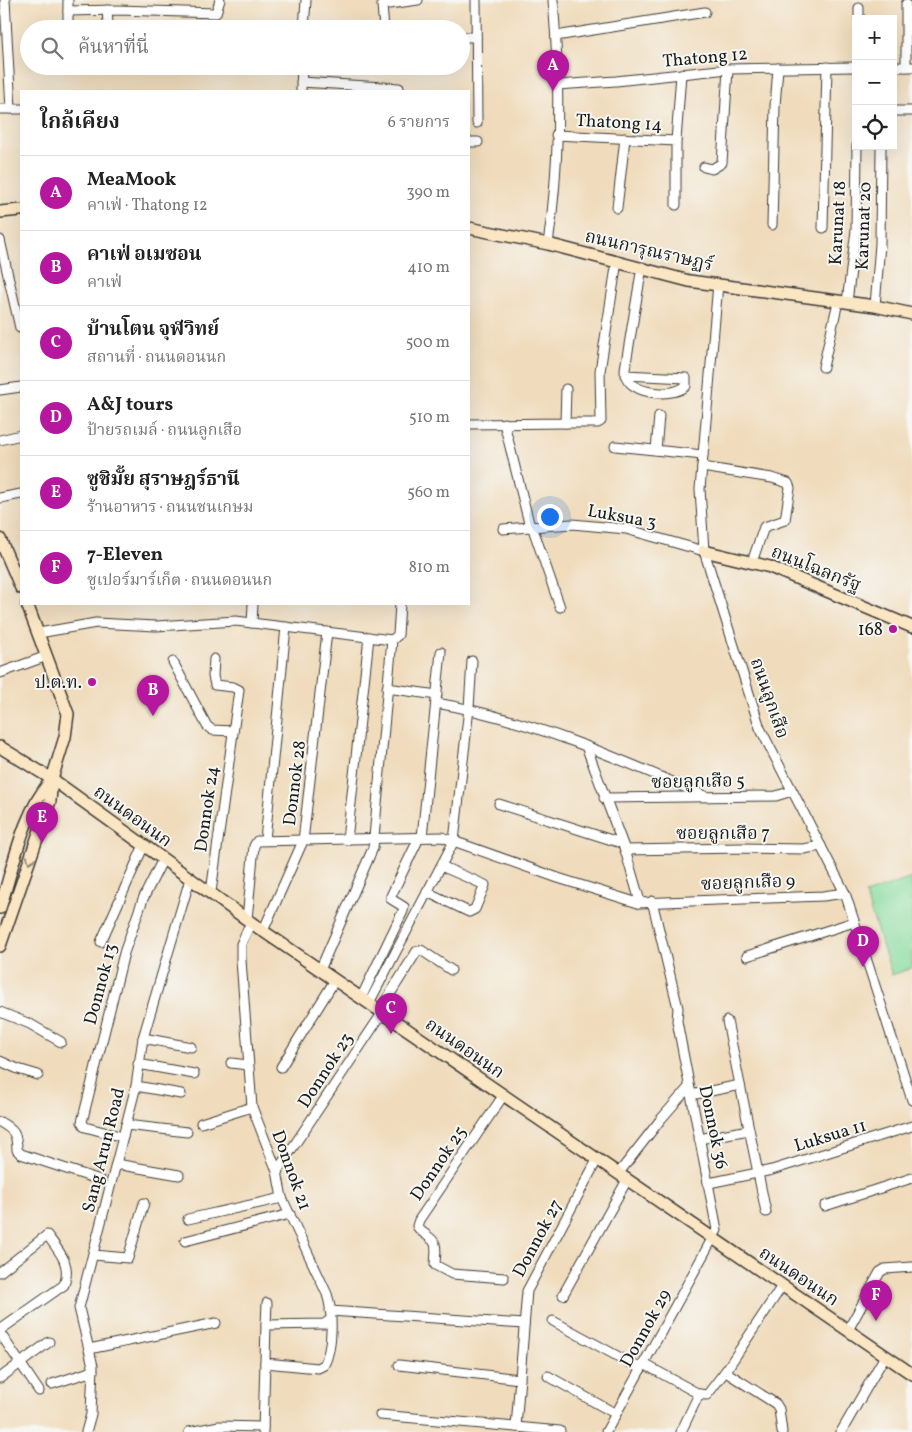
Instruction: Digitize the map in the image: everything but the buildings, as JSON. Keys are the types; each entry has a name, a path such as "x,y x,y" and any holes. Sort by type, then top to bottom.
{"main road":[{"path":"0,212 20,210"},
{"name":"ถนนการุณราษฏร์","path":"470,228 548,244 642,267 689,281 875,306 912,314"},
{"path":"0,539 20,586"},
{"name":"ถนนโฉลกรัฐ","path":"704,551 770,567 912,627"},
{"path":"0,946 50,801 52,779 65,737 68,714 27,605"},
{"name":"ถนนดอนนก","path":"0,747 52,779 263,931 912,1374"},
{"path":"0,908 28,819 38,796 52,779"}],"street":[{"path":"5,0 11,109"},
{"path":"68,0 68,20"},
{"path":"68,12 108,10 216,13 220,0"},
{"path":"305,20 306,0"},
{"path":"383,20 382,5 418,0"},
{"path":"476,0 477,123"},
{"path":"548,244 552,216 556,135 556,36 553,0"},
{"path":"906,4 909,67"},
{"path":"859,8 859,15"},
{"path":"108,10 108,20"},
{"path":"556,36 705,12"},
{"path":"470,37 476,37"},
{"path":"823,228 827,67"},
{"name":"Thatong 12","path":"557,85 728,69 852,67"},
{"path":"772,225 774,106 778,68"},
{"path":"704,168 712,169 722,163 728,69"},
{"path":"676,141 681,74"},
{"path":"301,87 398,88"},
{"path":"0,109 20,109"},
{"path":"897,111 912,111"},
{"name":"Thatong 14","path":"556,135 676,141 676,205"},
{"path":"617,208 625,138"},
{"name":"Karunat 18","path":"823,368 843,302 856,230 857,150"},
{"name":"Karunat 20","path":"875,306 880,244 881,150"},
{"path":"0,240 20,328"},
{"path":"470,424 598,423 601,421 600,371 617,261"},
{"path":"625,375 686,378 686,386 673,392 653,392 629,382 625,375 642,267"},
{"name":"ถนนลูกเสือ","path":"718,284 702,467 701,526 704,551 760,728 844,893 912,1100"},
{"path":"0,390 20,387"},
{"path":"565,423 566,389"},
{"path":"656,450 659,416"},
{"path":"504,424 531,526 560,607"},
{"path":"0,440 20,435"},
{"path":"615,446 703,455"},
{"path":"702,467 778,480 789,485 785,520 764,527 752,562"},
{"path":"0,498 20,494"},
{"name":"Luksua 3","path":"503,529 572,524 626,529 704,551"},
{"path":"252,623 253,605"},
{"path":"320,970 373,848 372,840 392,640 398,635 400,605"},
{"path":"39,633 96,624 156,626 236,621 392,640"},
{"path":"265,840 286,627"},
{"name":"Donnok 28","path":"263,931 303,841 327,632"},
{"path":"347,840 369,637"},
{"path":"365,1000 404,911 404,907 390,898 421,837 441,652"},
{"path":"0,673 47,656"},
{"name":"Donnok 24","path":"210,892 239,690 233,687 216,685 213,676 214,659"},
{"path":"365,1000 454,841 469,708 472,661"},
{"path":"173,662 207,726 212,730 233,731"},
{"path":"387,688 469,708 586,746 638,766 707,797"},
{"path":"249,921 254,846 257,841 265,840 372,840 442,837 558,878 638,903 639,898 623,847 586,746"},
{"name":"ซอยลูกเสือ 5","path":"604,798 776,796 792,791"},
{"name":"ซอยลูกเสือ 7","path":"499,804 623,847 804,849 820,846"},
{"path":"101,942 144,845"},
{"name":"Donnok 13","path":"123,1137 85,1127 82,1122 124,953 143,899 163,859"},
{"path":"427,892 469,912 474,911 485,885 441,866"},
{"name":"Sang Arun Road","path":"86,1432 91,1414 93,1372 79,1308 136,1086 143,1038 190,878"},
{"name":"ซอยลูกเสือ 9","path":"638,903 823,896 844,893"},
{"name":"Donnok 36","path":"652,901 678,1008 676,1020 717,1230 712,1239"},
{"name":"Donnok 21","path":"249,921 241,949 252,1107 277,1171 282,1198 327,1294 330,1316 327,1360 324,1365 318,1368 265,1363"},
{"path":"747,956 854,922"},
{"name":"Donnok 23","path":"277,1171 417,952 421,950 450,970"},
{"path":"281,1067 335,980"},
{"path":"0,1012 30,1024 61,1042"},
{"path":"727,1021 766,1212"},
{"path":"143,1038 190,1047"},
{"path":"0,1061 38,1075"},
{"path":"231,1063 248,1065"},
{"path":"138,1064 194,1074"},
{"path":"563,1295 622,1177 661,1119 690,1091 740,1085"},
{"path":"136,1086 181,1094"},
{"name":"Donnok 25","path":"503,1096 419,1220 417,1226 420,1232 433,1240 436,1246 435,1265 452,1274 504,1278"},
{"path":"201,1123 252,1107"},
{"path":"0,1122 17,1135 17,1150 21,1154 100,1180"},
{"path":"126,1124 187,1132"},
{"name":"Luksua 11","path":"709,1183 758,1173 912,1126"},
{"path":"700,1139 749,1130"},
{"name":"Donnok 27","path":"516,1427 527,1291 597,1160"},
{"path":"116,1164 179,1175"},
{"path":"825,1206 912,1178"},
{"path":"188,1219 282,1198"},
{"path":"93,1255 128,1258 144,1203"},
{"path":"185,1241 290,1214"},
{"path":"0,1272 47,1235 67,1263 64,1285 0,1331 39,1391"},
{"name":"Donnok 29","path":"606,1432 712,1239"},
{"path":"848,1330 880,1272 885,1269 912,1266"},
{"path":"553,1322 642,1367 707,1396 782,1286"},
{"path":"189,1432 219,1426 263,1430 267,1303"},
{"path":"266,1325 324,1324 330,1316 524,1324"},
{"path":"89,1350 216,1323"},
{"path":"0,1378 49,1342"},
{"path":"841,1432 885,1356"},
{"path":"399,1365 520,1379"},
{"path":"727,1369 729,1374 776,1404 779,1409 782,1432"},
{"path":"52,1384 93,1372"},
{"path":"548,1376 616,1414"},
{"path":"681,1432 699,1394"},
{"path":"380,1415 560,1430"}],"green space":[{"path":"912,878 912,968 892,975 865,894"}],"place":[{"name":"MeaMook","path":"553,91"},
{"name":"168","path":"893,629"},
{"name":"ป.ต.ท.","path":"92,682"},
{"name":"คาเฟ่ อเมซอน","path":"153,716"},
{"name":"ซูชิมั้ย สุราษฎร์ธานี","path":"42,843"},
{"name":"A&J tours","path":"863,967"},
{"name":"บ้านโตน จุฬวิทย์","path":"391,1034"},
{"name":"7-Eleven","path":"876,1321"}]}
